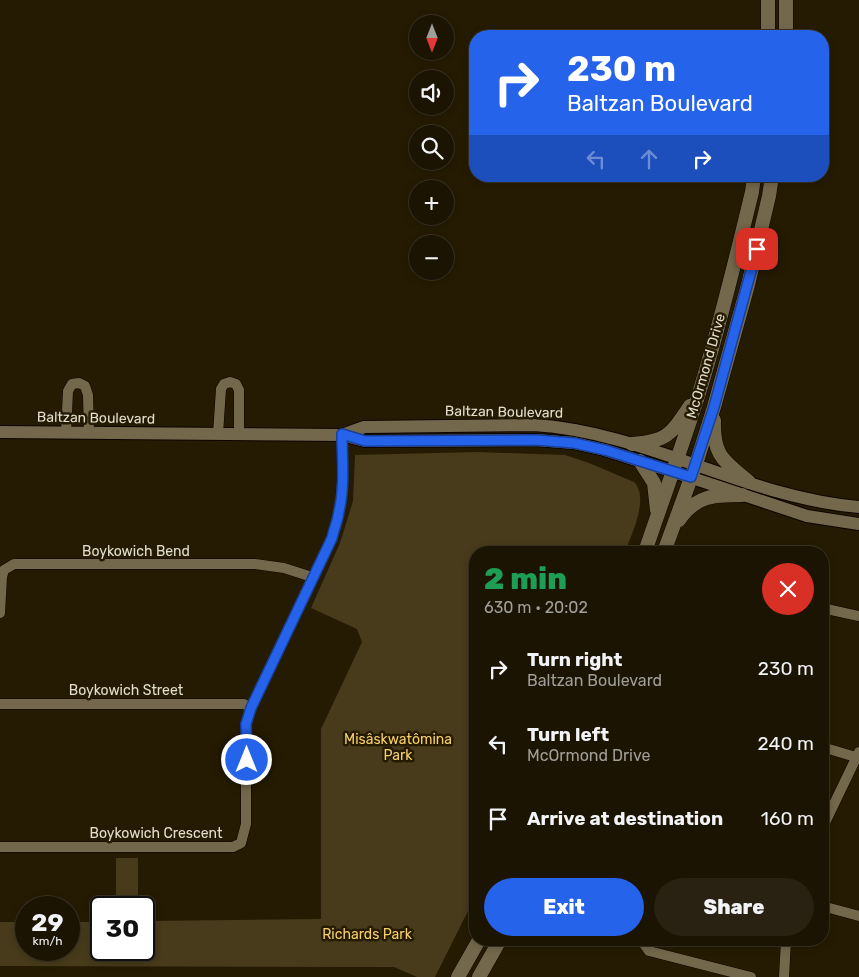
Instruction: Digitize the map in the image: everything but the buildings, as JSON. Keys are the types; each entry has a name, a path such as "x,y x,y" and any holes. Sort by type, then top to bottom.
{"main road":[{"path":"768,0 768,30"},
{"path":"786,0 786,30"},
{"name":"McOrmond Drive","path":"648,546 700,390 730,282 753,182"},
{"name":"McOrmond Drive","path":"666,546 694,471 714,407 748,284 771,182"},
{"path":"632,444 656,441 673,431 700,390"},
{"path":"714,407 713,436 718,452 724,460 749,482"},
{"path":"640,461 654,483 658,516"},
{"path":"672,530 684,512 702,499 742,495"},
{"path":"458,977 476,946"},
{"path":"479,977 497,946"}],"street":[{"path":"66,432 68,391 72,384 79,382 85,386 88,392 89,432"},
{"path":"218,434 221,389 224,384 230,382 236,384 239,390 239,434"},
{"name":"Baltzan Boulevard","path":"342,434 364,427 534,424 578,430 632,444 676,465 694,471 749,482 808,499 859,507"},
{"name":"Baltzan Boulevard","path":"0,432 342,434 365,441 554,441 590,446 640,461 676,465"},
{"name":"Boykowich Crescent","path":"0,847 223,847 241,843 246,824 246,724 251,708 332,538 340,509 342,434"},
{"path":"694,471 742,495 808,516 859,524"},
{"name":"Boykowich Bend","path":"0,613 4,570 14,564 254,564 284,568 312,577"},
{"path":"829,610 859,616"},
{"name":"Boykowich Street","path":"0,704 244,704 251,708"},
{"path":"829,749 858,756 829,815"},
{"path":"829,908 859,916"},
{"path":"645,946 649,951 751,977"},
{"path":"784,977 786,946"}],"green space":[{"name":"Misâskwatômina Park","path":"477,452 565,455 634,482 640,497 638,517 627,546 469,546 469,909 435,977 417,977 394,967 0,966 0,922 15,922 15,961 80,961 80,922 90,922 90,961 155,961 155,921 321,919 321,729 362,642 357,629 311,608 340,543 353,501 355,455"},
{"path":"116,858 138,858 138,896 116,896"}],"route":[{"path":"247,760 246,724 251,708 306,588 332,538 340,509 342,434 365,441 536,440 574,443 605,450 691,477 714,407 757,249"}],"park label":[{"name":"Richards Park","path":"367,934"}]}
